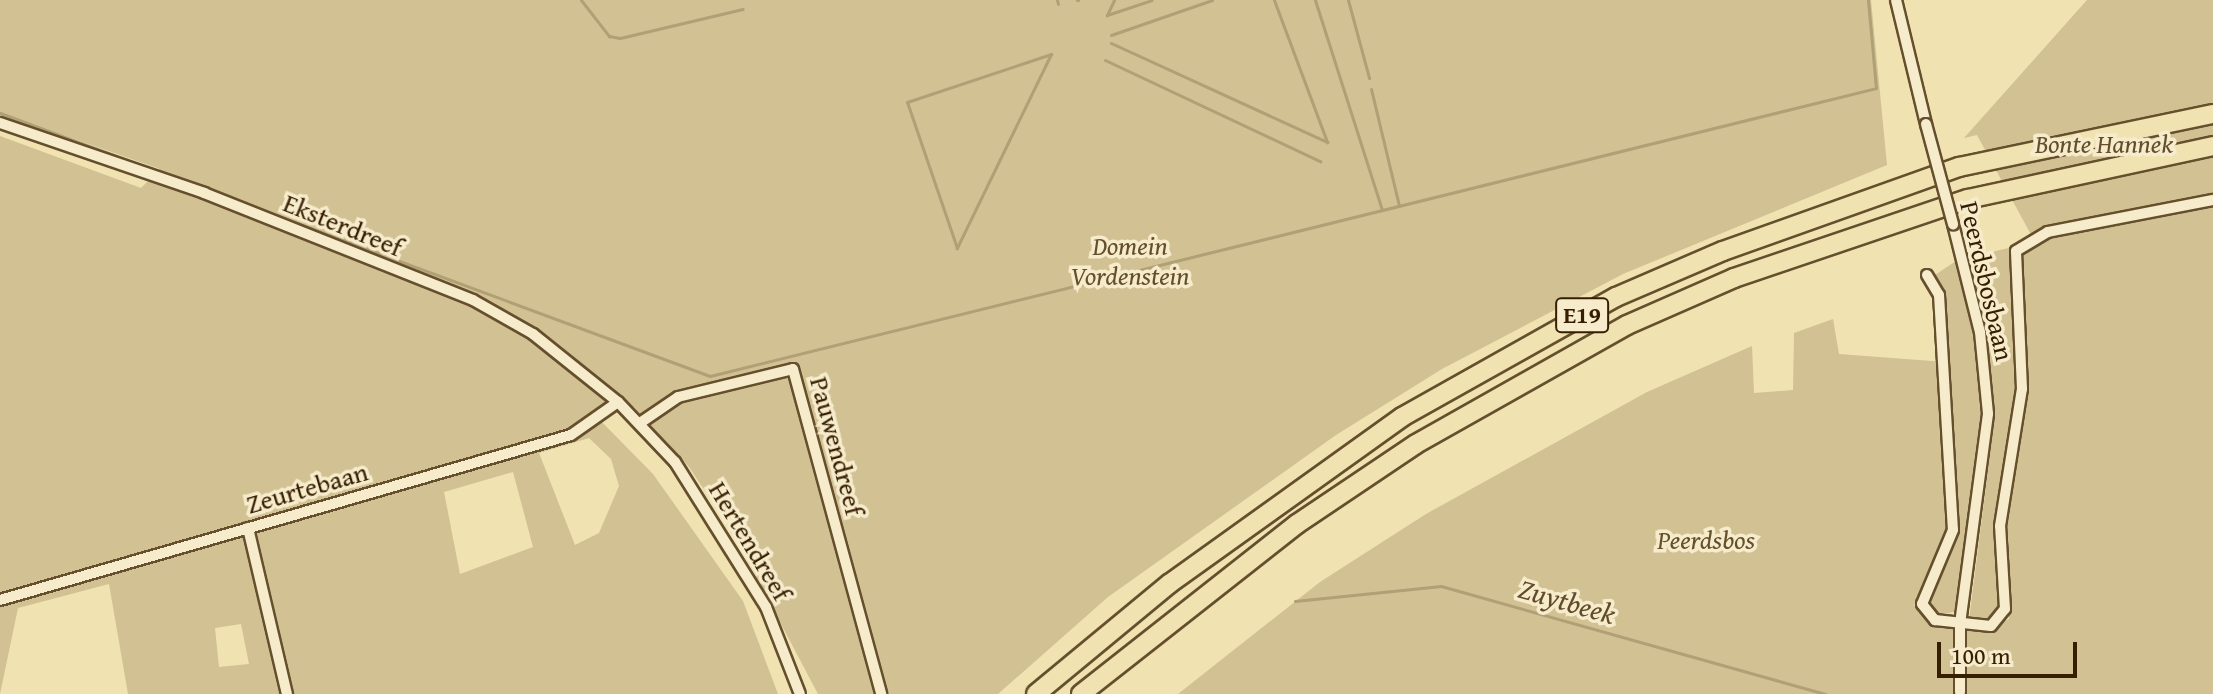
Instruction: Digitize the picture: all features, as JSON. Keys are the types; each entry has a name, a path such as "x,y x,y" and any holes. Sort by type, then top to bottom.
{"highway":[{"name":"E19","path":"1036,694 1181,575 1389,425 1616,297 1959,167 2213,114"},
{"name":"E19","path":"1081,694 1389,462 1627,325 1734,278 1955,203 2213,146"}],"street":[{"name":"Peerdsbosbaan","path":"1896,0 1980,332 1988,414 1960,623 1960,692"},
{"name":"Eksterdreef","path":"0,123 204,193 473,300 533,334 640,423"},
{"name":"Peerdsbosbaan","path":"1927,275 1939,295 1953,530 1922,604 1935,620 1991,626 2005,609 2000,526 2022,389 2016,251 2048,232 2213,200"},
{"name":"Pauwendreef","path":"640,423 678,397 793,369 881,694"},
{"name":"Zeurtebaan","path":"0,600 571,435 618,402"},
{"name":"Hertendreef","path":"640,423 718,521 766,607 800,694"},
{"path":"248,528 287,694"}],"green space":[{"name":"Domein Vordenstein","path":"0,0 1871,0 1887,165 1623,274 1442,369 1336,435 1108,597 998,694 818,694 733,533 689,467 634,407 595,415 653,474 743,601 778,694 128,694 109,584 18,608 0,694 0,136 141,188 160,169 0,113","holes":["589,438 611,459 619,486 599,533 575,545 539,453","513,472 533,547 460,574 444,492","241,624 249,664 219,667 215,628"]},
{"name":"Peerdsbos","path":"2087,0 2213,0 2213,694 1178,694 1320,582 1426,514 1647,392 1752,346 1754,393 1793,390 1794,333 1833,319 1839,354 1945,362 1935,275 1959,259 1978,349 1983,437 1957,611 1941,615 1928,603 1958,530 1914,605 1934,626 1984,631 2009,619 2005,542 2028,383 2021,262 2022,251 2036,244 1977,135 1964,138"},
{"path":"2013,247 2016,401 1999,519 2003,603 1995,622 1969,620 1992,439 1991,369 1970,257"}],"waterway":[{"path":"581,0 609,36 620,38 743,9"},
{"path":"1057,0 1058,4"},
{"path":"1114,0 1107,15 1152,0"},
{"path":"1111,35 1212,0"},
{"path":"1274,0 1327,142"},
{"path":"1315,0 1382,210"},
{"path":"1348,0 1369,78"},
{"path":"0,113 710,376 1876,88 1868,0"},
{"path":"1111,43 1327,142"},
{"path":"1051,54 957,248 907,102 1051,54"},
{"path":"1105,60 1320,161"},
{"path":"1371,89 1399,206"},
{"name":"Zuytbeek","path":"1295,601 1441,586 1825,694"}],"park label":[{"name":"Bonte Hannek","path":"2104,144"}]}
